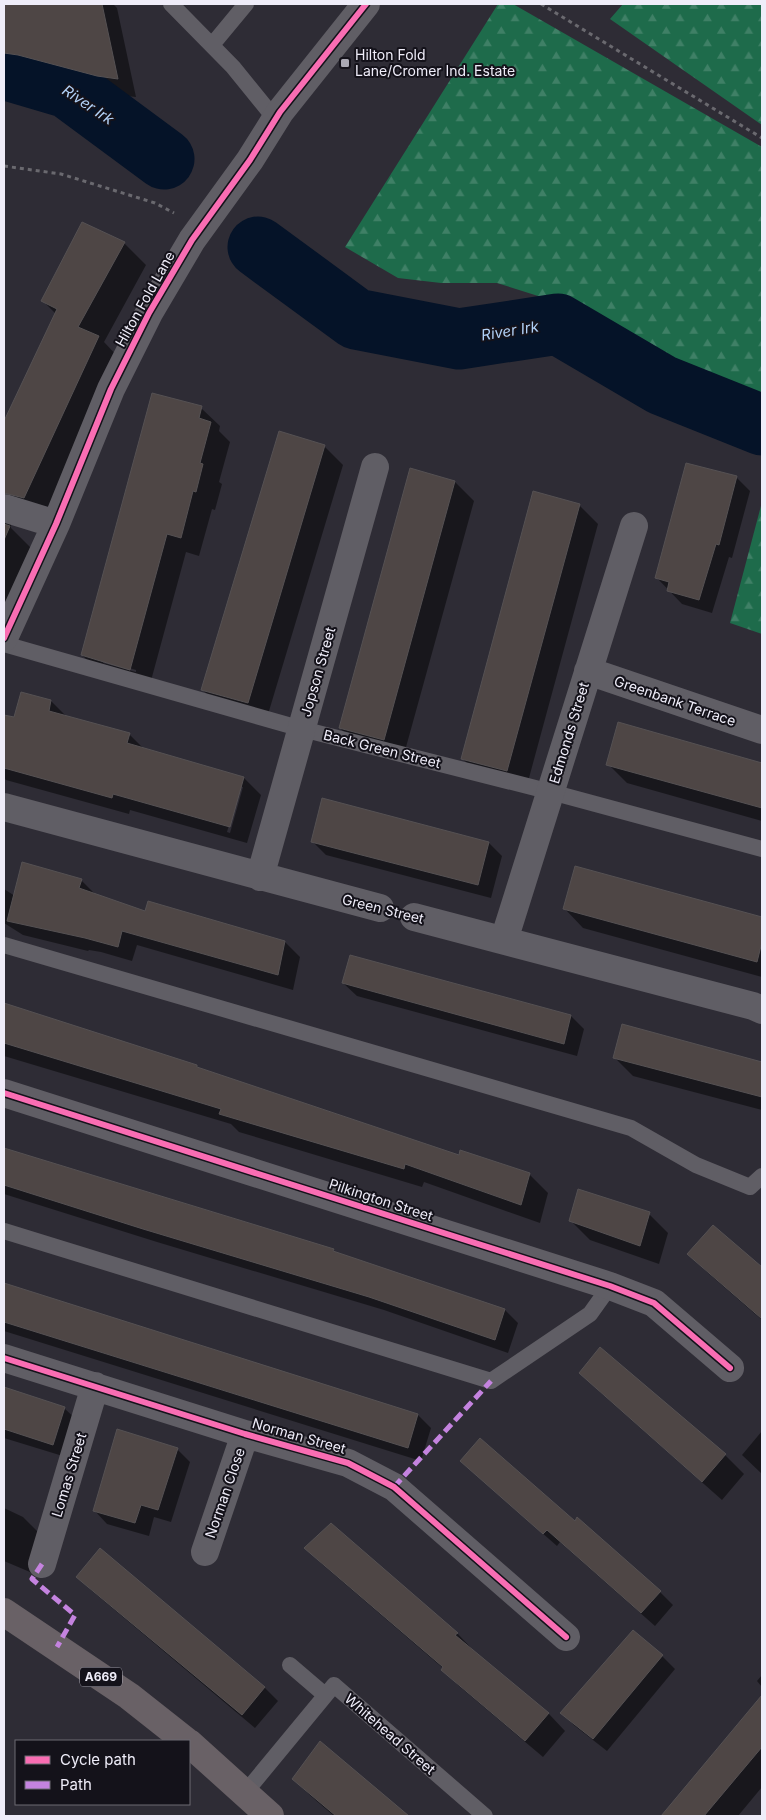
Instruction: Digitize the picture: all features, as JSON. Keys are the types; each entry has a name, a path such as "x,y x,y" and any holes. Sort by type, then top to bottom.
{"main road":[{"name":"A669","path":"6,1619 128,1696 185,1740"},
{"name":"A669","path":"190,1744 270,1816"}],"street":[{"name":"Hilton Fold Lane","path":"4,638 56,524 111,389 149,313 197,233 250,160 276,120 366,4"},
{"name":"Jopson Street","path":"260,877 375,467"},
{"path":"4,508 56,524"},
{"name":"Edmonds Street","path":"504,940 634,526"},
{"name":"Greenbank Terrace","path":"588,671 762,730"},
{"name":"Green Street","path":"4,807 380,908"},
{"name":"Green Street","path":"414,917 744,1003 762,1010"},
{"name":"Pilkington Street","path":"4,1093 610,1286 654,1303 730,1368"},
{"name":"Norman Street","path":"4,1358 245,1434 348,1463 394,1488 566,1638"},
{"name":"Lomas Street","path":"42,1564 95,1386"},
{"name":"Norman Close","path":"205,1552 245,1434"}],"lane":[{"path":"171,4 233,67 276,120"},
{"path":"212,45 246,4"},
{"name":"Back Green Street","path":"4,644 302,728 762,849"},
{"path":"4,945 631,1128 696,1165 750,1187 762,1176"},
{"path":"4,1231 491,1381 590,1314 610,1286"},
{"path":"290,1665 325,1696"},
{"name":"Whitehead Street","path":"244,1794 334,1685 485,1816"}],"path":[{"path":"541,4 762,138"},
{"path":"4,166 70,177 155,203 197,233"}],"green space":[{"path":"498,4 513,4 762,147 762,404 747,399 554,301 497,283 441,283 398,278 345,247"},
{"path":"623,4 762,4 762,125 610,19"},
{"path":"762,502 762,634 730,623"}],"building":[{"path":"4,4 102,4 118,79 97,76 4,53"},
{"path":"82,222 125,242 78,327 99,336 24,498 4,493 4,421 57,309 41,301"},
{"path":"152,393 202,406 199,418 211,422 200,463 203,464 196,492 193,491 181,538 167,534 130,670 81,655"},
{"path":"279,431 325,445 248,703 201,690"},
{"path":"686,463 737,476 719,545 716,544 699,600 667,591 669,582 655,578"},
{"path":"410,468 455,481 384,740 339,728"},
{"path":"533,491 580,504 507,771 461,759"},
{"path":"4,524 10,526 4,540"},
{"path":"21,692 51,700 49,711 130,733 127,743 244,777 230,827 113,794 112,798 4,768 4,715 14,717"},
{"path":"618,722 762,763 762,808 606,765"},
{"path":"322,798 489,842 478,885 311,842"},
{"path":"22,862 82,879 79,888 145,911 148,901 285,941 278,975 122,931 118,947 7,921"},
{"path":"575,866 762,917 762,942 757,962 563,909"},
{"path":"350,955 571,1015 564,1044 342,983"},
{"path":"4,1003 197,1065 197,1067 459,1155 460,1150 530,1173 521,1205 405,1164 404,1169 219,1114 221,1109 4,1043"},
{"path":"622,1024 762,1062 762,1097 613,1058"},
{"path":"4,1148 334,1249 333,1251 505,1309 495,1340 369,1297 4,1185"},
{"path":"578,1189 650,1212 640,1246 569,1221"},
{"path":"713,1225 762,1267 762,1319 687,1254"},
{"path":"4,1283 418,1414 408,1448 4,1322"},
{"path":"600,1347 726,1454 702,1482 579,1373"},
{"path":"4,1387 65,1407 53,1445 4,1429"},
{"path":"117,1429 178,1448 158,1510 141,1505 135,1523 93,1511"},
{"path":"480,1438 575,1521 577,1517 661,1591 641,1613 547,1530 543,1534 460,1461"},
{"path":"331,1523 458,1633 455,1635 549,1713 525,1741 441,1670 443,1667 304,1548"},
{"path":"100,1548 265,1687 242,1715 76,1577"},
{"path":"633,1630 663,1655 593,1739 560,1713"},
{"path":"762,1695 762,1747 704,1816 661,1816"},
{"path":"320,1741 409,1816 336,1816 292,1779"}],"waterway":[{"name":"River Irk","path":"4,69 68,88 164,159"},
{"name":"River Irk","path":"258,247 356,319 459,339 558,324 662,385 762,425"}],"marked path":[{"path":"394,1487 491,1381"},
{"path":"42,1564 32,1579 75,1615 57,1647"}],"cycle path":[{"path":"4,638 56,524 111,389 149,313 192,240 250,160 280,112 366,4"},
{"path":"4,1093 610,1286 654,1303 730,1368"},
{"path":"4,1358 245,1434 348,1463 394,1487 566,1637"}],"place":[{"name":"Hilton Fold Lane/Cromer Ind. Estate","path":"345,63"}]}
